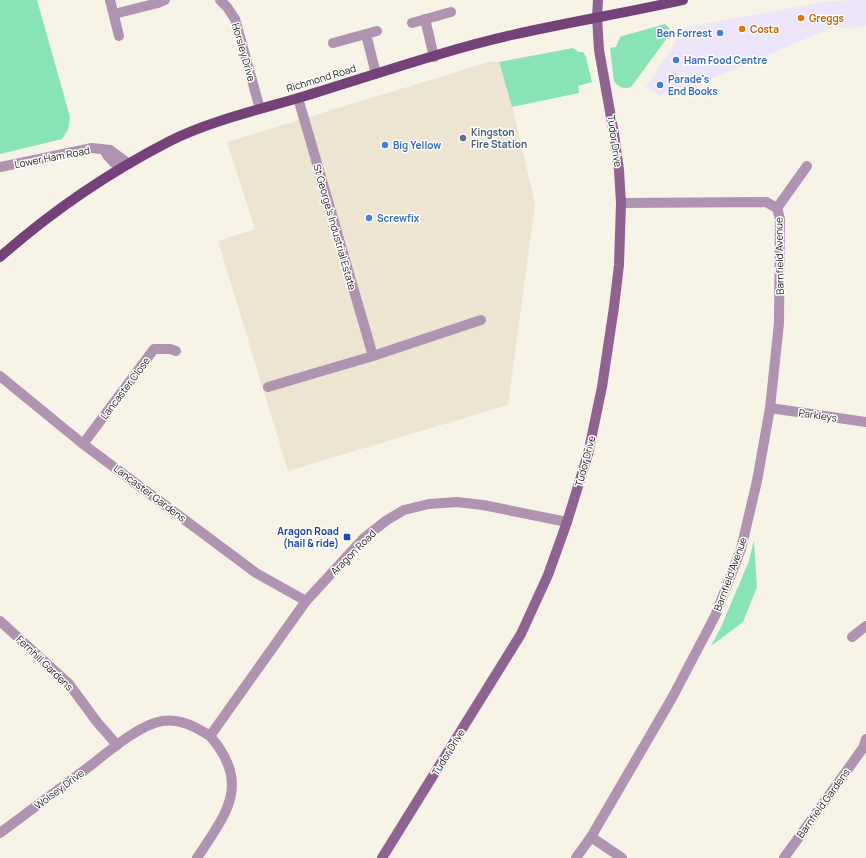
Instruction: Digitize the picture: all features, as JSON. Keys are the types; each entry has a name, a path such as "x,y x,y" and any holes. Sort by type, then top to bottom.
{"main road":[{"name":"Richmond Road","path":"0,257 82,192 170,141 206,126 376,74 510,36 597,17 633,12 683,0"}],"street":[{"path":"110,0 119,36"},
{"path":"114,14 165,0"},
{"name":"Horsley Drive","path":"220,0 235,19 260,109"},
{"name":"Tudor Drive","path":"382,858 521,634 548,575 567,522 589,447 608,356 619,265 621,203 619,170 614,134 600,58 597,17 598,0"},
{"path":"412,23 452,12"},
{"path":"425,19 434,57"},
{"path":"333,43 377,31"},
{"path":"366,34 376,74"},
{"name":"St George's Industrial Estate","path":"298,98 373,356"},
{"name":"Lower Ham Road","path":"0,167 92,148 115,152 129,164"},
{"name":"Lower Ham Road","path":"104,150 120,169"},
{"name":"Barnfield Avenue","path":"777,208 807,166"},
{"name":"Barnfield Avenue","path":"576,858 591,836 672,698 715,616 741,549 757,481 770,408 779,323 780,219 777,208 766,202 621,203"},
{"path":"268,387 373,356 481,320"},
{"name":"Lancaster Close","path":"83,444 154,349 170,349 176,351"},
{"name":"Lancaster Gardens","path":"0,376 83,444 256,573 306,601"},
{"name":"Parkleys","path":"770,408 866,422"},
{"name":"Aragon Road","path":"210,736 306,601 364,538 387,520 404,510 429,504 457,502 483,505 567,522"},
{"name":"Fernhill Gardens","path":"0,621 69,684 117,746"},
{"path":"852,637 866,626"},
{"path":"117,746 151,724 163,721 175,721 186,723 199,729 210,736 220,747 227,759 231,774 232,790 229,804 223,818 197,858"},
{"name":"Barnfield Gardens","path":"784,858 864,744"},
{"name":"Wolsey Drive","path":"0,833 117,746"},
{"path":"591,836 622,858"}],"shaded area":[{"path":"866,0 866,27 831,28 704,82 665,94 659,95 646,87 686,27 831,1"},
{"path":"489,62 499,62 514,114 535,204 508,405 288,471 218,241 255,229 227,142"}],"green space":[{"path":"0,0 37,0 70,117 68,130 62,139 0,154"},
{"path":"665,24 669,28 670,34 631,87 620,87 614,81 610,48 616,47 620,37"},
{"path":"573,48 579,52 583,52 586,57 592,82 578,86 579,93 512,107 499,62"},
{"path":"754,540 757,587 743,622 711,646 721,627 749,561"}],"place":[{"name":"Greggs","path":"801,18"},
{"name":"Costa","path":"742,29"},
{"name":"Ben Forrest","path":"720,33"},
{"name":"Ham Food Centre","path":"676,60"},
{"name":"Parade's End Books","path":"660,85"},
{"name":"Kingston Fire Station","path":"463,138"},
{"name":"Big Yellow","path":"385,145"},
{"name":"Screwfix","path":"369,218"},
{"name":"Aragon Road (hail & ride)","path":"347,537"}]}
